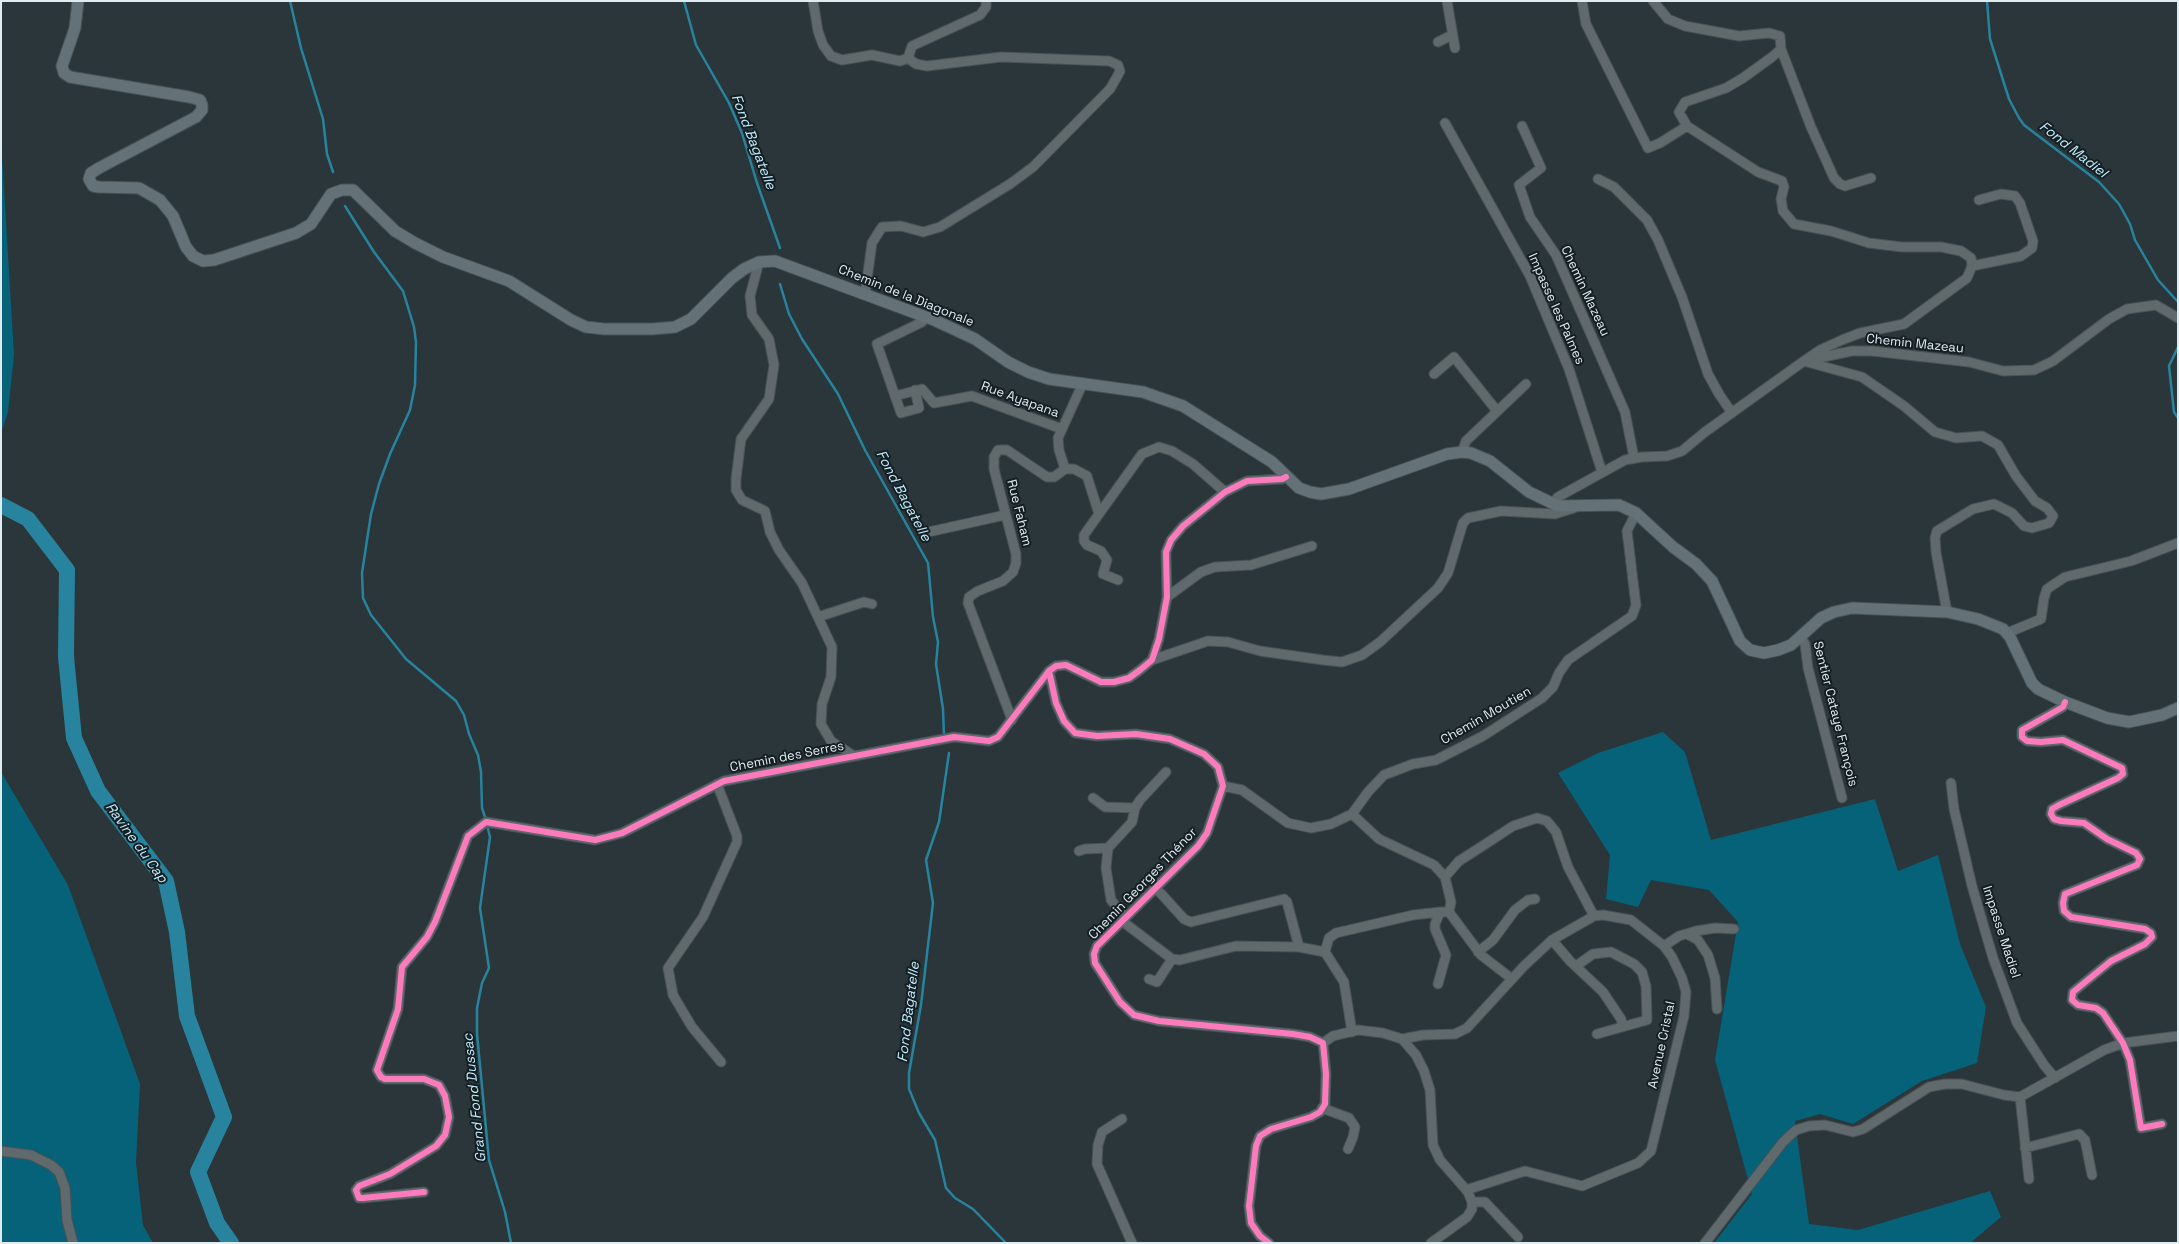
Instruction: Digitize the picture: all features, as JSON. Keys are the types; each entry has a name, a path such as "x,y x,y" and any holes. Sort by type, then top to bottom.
{"main road":[{"name":"Chemin de la Diagonale","path":"78,1 75,28 62,66 64,73 70,77 189,97 200,100 202,105 202,110 196,117 90,173 89,179 93,186 139,188 160,200 173,216 186,247 193,256 203,261 214,260 296,233 311,224 331,194 342,190 353,190 395,231 415,243 443,257 509,281 571,320 586,327 611,329 675,327 691,320 738,273 760,262 775,260 925,317 975,339 1008,362 1028,372 1049,379 1143,392 1182,406 1272,462 1299,488 1310,492 1321,494 1337,492 1447,454 1462,452 1471,453 1490,462 1529,492 1552,504 1558,506 1619,505 1636,514 1673,547 1696,564 1712,581 1740,641 1750,650 1764,653 1791,645 1821,618 1834,612 1852,608 1947,612 1978,619 2003,629 2007,633"},
{"path":"2007,633 2032,684 2038,689 2065,702 2107,718 2129,722 2162,715 2178,708"}],"street":[{"path":"813,1 818,31 823,45 831,56 842,60 872,55 900,61 908,58"},
{"path":"908,58 912,46 980,15 986,7 986,1"},
{"path":"1447,1 1455,48"},
{"path":"1582,1 1586,24 1648,148 1660,143 1687,126"},
{"path":"1653,1 1668,19 1684,26 1739,36 1769,33 1780,36 1781,48 1811,128 1834,178 1840,184 1846,186 1871,178"},
{"path":"1438,42 1452,35"},
{"path":"1781,48 1743,78 1726,88 1684,102 1679,112 1687,126 1758,172 1782,181 1784,187 1781,199 1783,211 1794,224 1831,231 1869,242 1902,247 1941,247 1961,251 1971,258 1972,266 1967,278 1904,324 1854,335 1820,350 1804,362"},
{"path":"865,294 872,243 882,227 901,226 923,232 940,227 1010,184 1033,167 1110,89 1120,70 1118,65 1109,61 1001,57 927,66 916,64 908,58"},
{"name":"Impasse les Palmes","path":"1445,123 1530,276 1569,369 1602,472"},
{"name":"Chemin Mazeau","path":"1522,126 1541,168 1519,185 1530,217 1556,255 1625,412 1634,458"},
{"path":"1598,179 1614,187 1647,220 1658,240 1682,297 1708,374 1732,413"},
{"path":"1972,266 2021,256 2032,248 2033,241 2020,203 2015,196 2001,194 1979,200"},
{"path":"760,262 750,296 752,315 769,339 774,365 769,400 742,439 736,479 736,490 742,500 765,511 770,532 779,550 802,583 832,647 831,677 822,704 821,724 832,741 854,756"},
{"name":"Chemin Mazeau","path":"1552,504 1558,497 1602,472 1634,458 1667,456 1682,452 1732,413 1804,362 1852,351 1872,351 1969,362 2003,371 2034,370 2053,361 2109,320 2127,309 2156,305 2178,318"},
{"path":"895,396 915,390 919,408 901,413 895,396 877,344 922,322 925,317"},
{"path":"1434,374 1454,357 1497,411"},
{"path":"1804,362 1862,376 1904,406 1935,432 1956,438 1982,436 1998,445 2016,476 2036,501 2047,508 2053,516 2049,523 2032,528 2024,526 2012,513 1994,504 1973,509 1937,531 1935,538 1936,552 1947,612"},
{"path":"1083,383 1058,438 1059,450 1066,469 1074,469 1087,476 1099,514"},
{"path":"1462,452 1466,441 1526,384"},
{"name":"Rue Ayapana","path":"915,390 922,389 934,403 972,396 1062,429"},
{"path":"1118,580 1103,574 1107,560 1101,552 1087,545 1084,541 1084,535 1142,454 1159,448 1172,451 1193,464 1225,492"},
{"name":"Rue Faham","path":"1012,720 968,603 969,597 1003,581 1013,572 1016,563 1016,554 994,469 994,457 998,450 1007,450 1047,477 1054,477 1066,469"},
{"path":"1152,660 1160,639 1167,597 1166,552 1171,540 1183,526 1225,492 1247,481 1282,479 1286,477"},
{"path":"1223,786 1218,767 1204,754 1170,739 1136,734 1098,736 1075,734 1064,721 1056,703 1049,671 1056,666 1066,665 1101,682 1114,682 1129,678 1152,660 1208,641 1228,642 1260,651 1342,662 1362,655 1380,642 1438,588 1448,574 1463,523 1468,518 1501,512 1555,514 1581,506"},
{"name":"Chemin Moutien","path":"1223,786 1242,790 1288,822 1311,828 1331,824 1352,814 1368,792 1384,775 1413,764 1436,760 1483,736 1542,698 1553,687 1559,673 1568,660 1632,616 1636,605 1627,531 1636,514"},
{"path":"924,533 1005,515"},
{"path":"2007,633 2041,619 2047,589 2060,580 2131,561 2178,543"},
{"path":"1167,597 1201,572 1215,567 1251,565 1312,546"},
{"path":"818,617 864,602 872,604"},
{"name":"Sentier Cataye François","path":"1801,637 1805,644 1808,668 1842,798"},
{"name":"Chemin des Serres","path":"424,1192 359,1198 356,1190 359,1186 390,1174 436,1146 445,1135 449,1117 445,1096 439,1085 424,1079 385,1079 381,1077 377,1070 398,1009 402,967 427,937 435,922 468,836 486,822 595,840 622,833 724,780 954,737 989,741 998,738 1049,671"},
{"path":"2065,702 2063,707 2022,730 2022,737 2027,741 2034,742 2063,740 2122,768 2123,774 2118,778 2059,805 2052,809 2051,814 2054,819 2084,824 2107,839 2136,853 2140,859 2137,865 2065,894 2063,903 2064,911 2071,917 2145,929 2151,933 2152,937 2145,944 2110,961 2073,992 2071,996 2074,1003 2096,1008 2103,1013 2123,1043 2130,1060 2142,1128 2162,1124"},
{"path":"1166,772 1135,808 1132,822 1108,848 1106,868 1111,900 1123,919 1172,959 1187,960 1227,947 1299,947 1325,952 1344,982 1352,1032"},
{"name":"Impasse Madiel","path":"1951,782 1954,809 1972,886 1993,958 2017,1023 2044,1065 2055,1078"},
{"name":"Chemin des Serres","path":"717,784 737,836 737,842 703,917 668,968 673,995 692,1027 721,1062"},
{"name":"Chemin Georges Thénor","path":"1223,786 1207,833 1198,846 1097,946 1094,954 1096,963 1120,1002 1134,1015 1159,1021 1293,1034 1310,1037 1323,1043"},
{"path":"1093,798 1105,807 1135,808"},
{"path":"1352,814 1379,839 1434,865 1445,877 1451,902 1435,929 1446,955 1438,984"},
{"path":"1269,1243 1260,1236 1251,1223 1249,1206 1256,1146 1260,1136 1272,1129 1311,1117 1322,1108 1324,1104 1326,1074 1323,1043 1333,1036 1352,1032 1383,1033 1402,1039 1423,1035 1455,1034 1467,1028 1512,979 1552,940 1594,916 1568,867 1556,832 1547,821 1536,818 1513,826 1484,844 1459,861 1445,877"},
{"path":"1079,851 1085,849 1108,848"},
{"path":"1156,888 1184,919 1191,922 1280,899 1284,900 1287,902 1299,947"},
{"path":"1478,952 1493,940 1515,910 1528,900 1535,898"},
{"path":"1445,912 1478,952 1512,979"},
{"path":"1325,952 1329,938 1336,933 1413,915 1445,912"},
{"name":"Avenue Cristal","path":"1466,1190 1525,1171 1582,1186 1638,1163 1651,1151 1684,1016 1686,992 1682,978 1672,957 1664,946 1631,920 1603,915 1594,916"},
{"path":"1664,946 1679,936 1687,934 1715,928 1734,929"},
{"path":"1687,934 1698,940 1708,955 1715,978 1717,1009"},
{"path":"1552,940 1603,992 1621,1019 1623,1026"},
{"path":"1576,966 1593,954 1611,952 1634,964 1642,972 1646,986 1647,1020 1597,1034"},
{"path":"1149,979 1157,982 1172,959"},
{"path":"1705,1243 1783,1142 1796,1130 1809,1126 1825,1125 1853,1132 1864,1128 1929,1087 1945,1084 1962,1084 2004,1095 2020,1097 2104,1050 2123,1043 2178,1036"},
{"path":"1402,1039 1416,1055 1424,1071 1430,1090 1433,1145 1440,1160 1466,1190 1472,1202 1472,1209 1467,1217 1431,1243"},
{"path":"2020,1097 2029,1179"},
{"path":"1322,1108 1349,1118 1355,1127 1348,1149"},
{"path":"1122,1119 1102,1132 1098,1145 1097,1164 1132,1243"},
{"path":"2025,1148 2079,1134 2085,1140 2092,1175"},
{"path":"1,1151 31,1155 51,1165 59,1172 66,1188 67,1220 73,1243"},
{"path":"1472,1202 1485,1202 1518,1237"}],"shaded area":[{"path":"1,138 14,355 8,412 1,433"},
{"path":"1663,732 1685,752 1711,840 1875,799 1898,871 1938,855 1960,944 1986,1007 1977,1063 1922,1081 1853,1124 1820,1114 1795,1121 1809,1224 1858,1230 1990,1191 2001,1217 1970,1243 1714,1243 1752,1194 1715,1060 1738,922 1709,890 1651,880 1638,907 1606,899 1610,855 1558,773 1598,753"},
{"path":"1,772 68,885 140,1084 136,1163 143,1225 153,1243 1,1243"}],"waterway":[{"name":"Grand Fond Dussac","path":"290,1 301,48 323,119 327,154 333,172"},
{"name":"Fond Bagatelle","path":"684,1 696,45 729,103 742,133 757,183 780,248"},
{"name":"Fond Madiel","path":"1987,1 1990,39 2009,99 2019,118 2024,125 2099,182 2119,204 2130,224 2135,240 2158,280 2178,302"},
{"name":"Grand Fond Dussac","path":"345,206 374,252 403,291 414,327 416,342 415,385 410,410 390,454 379,484 371,514 362,573 363,598 371,615 406,659 456,701 464,715 469,734 478,755 481,772 482,808 486,820"},
{"name":"Fond Bagatelle","path":"780,284 789,314 802,339 838,394 865,450 928,563 933,617 938,642 936,664 943,709 944,736"},
{"name":"Fond Madiel","path":"2178,347 2169,366 2174,412 2178,418"},
{"name":"Ravine du Cap","path":"1,505 28,519 67,570 66,657 74,738 98,791 166,881 177,932 187,1016 224,1117 198,1172 217,1223 231,1243"},
{"name":"Fond Bagatelle","path":"949,753 939,822 926,860 933,903 921,1005 909,1073 909,1089 919,1113 935,1140 946,1188 955,1198 973,1209 1006,1243"},
{"name":"Grand Fond Dussac","path":"487,825 490,837 480,908 489,968 482,983 477,1008 477,1034 489,1160 505,1212 511,1243"}],"cycle path":[{"path":"1269,1243 1260,1236 1251,1223 1249,1206 1256,1146 1260,1136 1271,1129 1311,1117 1320,1112 1325,1104 1326,1074 1323,1043 1310,1037 1293,1034 1159,1021 1134,1015 1120,1002 1095,963 1094,954 1097,946 1198,846 1207,833 1223,786 1218,767 1204,754 1170,739 1136,734 1097,736 1075,733 1064,721 1056,703 1049,671 1056,666 1066,665 1101,682 1114,682 1129,678 1140,670 1152,660 1159,639 1167,597 1166,552 1171,540 1183,526 1225,492 1247,481 1282,479 1286,477"},
{"path":"424,1192 359,1198 356,1190 359,1186 390,1174 436,1146 445,1135 449,1117 445,1096 439,1085 424,1079 385,1079 381,1077 377,1070 398,1009 402,967 427,937 435,922 468,836 486,822 595,840 622,833 724,781 954,737 989,741 998,737 1049,671"},
{"path":"2065,702 2063,707 2022,730 2022,737 2027,741 2041,742 2063,740 2122,768 2123,774 2118,778 2059,805 2052,809 2051,814 2054,819 2061,821 2084,823 2107,839 2136,853 2140,859 2137,865 2065,894 2063,903 2064,911 2071,917 2145,929 2151,933 2152,937 2145,944 2111,961 2073,992 2072,1000 2078,1005 2096,1008 2103,1013 2123,1043 2130,1060 2141,1128 2162,1124"}]}
